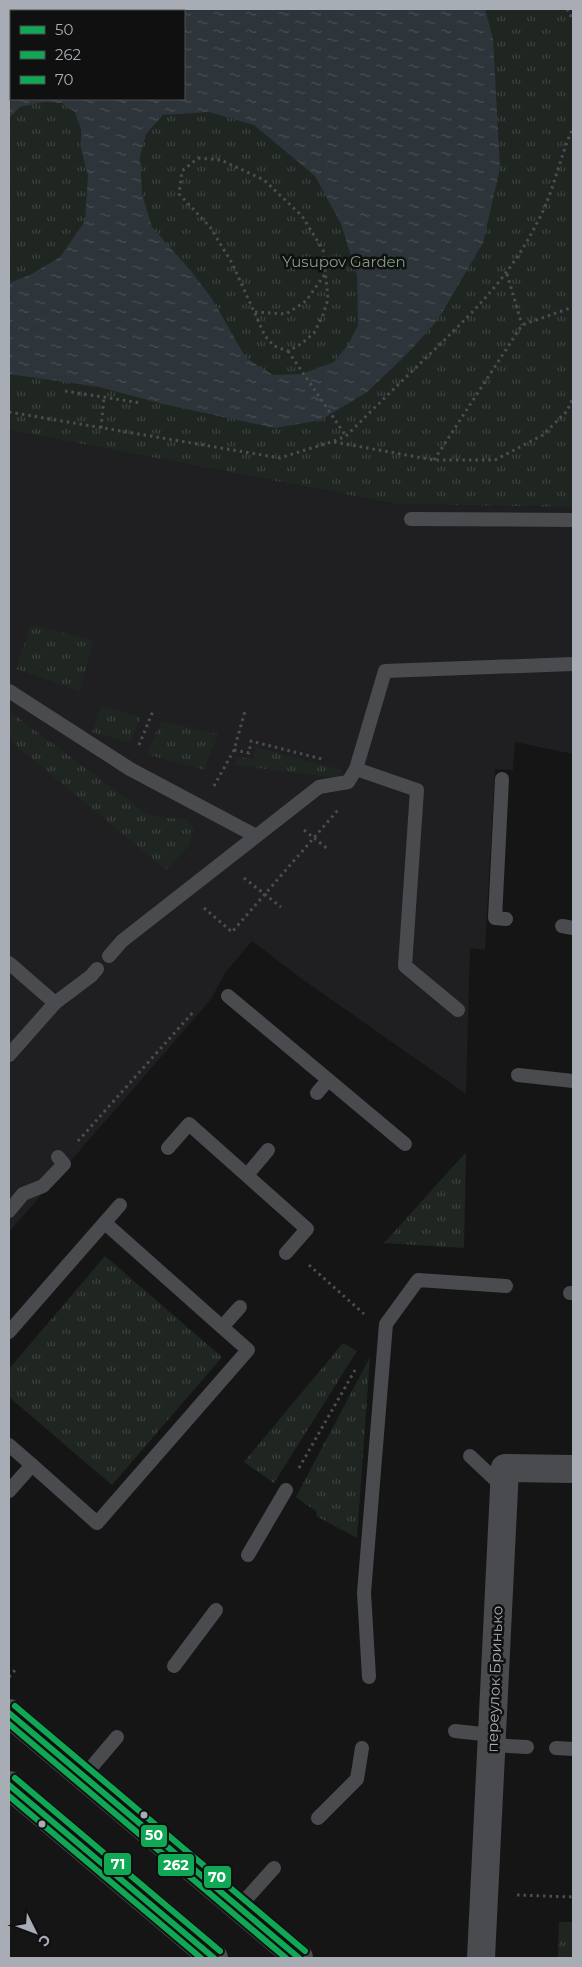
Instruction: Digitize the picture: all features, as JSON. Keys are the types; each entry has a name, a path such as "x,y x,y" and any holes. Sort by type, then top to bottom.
{"main road":[{"path":"9,1712 299,1958"},
{"path":"9,1785 214,1958"}],"street":[{"name":"переулок Бринько","path":"481,1958 505,1468 573,1469"}],"lane":[{"path":"410,519 573,520"},
{"path":"109,956 122,941 319,788 348,782 356,769 385,671 573,664"},
{"path":"9,691 130,769 256,836"},
{"path":"356,769 417,790 405,966 458,1010"},
{"path":"502,779 495,918 506,919"},
{"path":"9,963 55,1003"},
{"path":"9,1055 55,1003 91,976 97,969"},
{"path":"228,996 406,1144"},
{"path":"518,1075 573,1080"},
{"path":"318,1093 328,1080"},
{"path":"168,1148 189,1124 307,1229 288,1250"},
{"path":"247,1175 268,1150"},
{"path":"9,1211 23,1194 43,1186 64,1164 59,1158"},
{"path":"9,1332 120,1205"},
{"path":"9,1445 97,1522 248,1350 104,1223"},
{"path":"369,1677 364,1593 385,1385 386,1324 418,1280 506,1286"},
{"path":"222,1327 240,1307"},
{"path":"470,1456 504,1488"},
{"path":"9,1491 32,1465"},
{"path":"248,1555 286,1490"},
{"path":"174,1666 216,1610"},
{"path":"455,1731 527,1747"},
{"path":"84,1776 118,1736"},
{"path":"318,1818 356,1779 362,1748"},
{"path":"556,1748 573,1749"},
{"path":"239,1907 274,1868"}],"path":[{"path":"568,9 573,20"},
{"path":"9,412 280,458 334,442 346,436 481,304 507,274 539,220 553,184 563,149 573,128"},
{"path":"288,351 301,344 314,333 323,315 328,299 323,250 302,216 264,180 221,160 198,158 182,171 179,194 210,227 232,263 265,336 274,346 288,351 346,436"},
{"path":"254,312 286,314 306,302 326,273"},
{"path":"507,274 522,324"},
{"path":"434,460 522,324 573,307"},
{"path":"65,392 141,403"},
{"path":"101,428 104,398"},
{"path":"334,442 434,460 495,460 543,435 566,410 573,398"},
{"path":"130,769 153,711"},
{"path":"203,808 234,750 245,711"},
{"path":"234,750 249,753 252,741 356,769"},
{"path":"186,893 232,932 345,802 348,782"},
{"path":"224,862 281,907"},
{"path":"59,1158 194,1011"},
{"path":"288,1250 370,1319"},
{"path":"286,1490 359,1363"},
{"path":"9,1677 16,1669"},
{"path":"517,1895 573,1897"}],"shaded area":[{"path":"9,430 396,504 573,507 573,754 515,742 513,770 495,769 485,950 470,948 466,1094 302,979 252,941 225,973 211,999 201,1011 9,1232"}],"green space":[{"name":"Yusupov Garden","path":"9,9 573,9 573,507 396,504 9,430"},
{"path":"31,625 93,640 80,691 16,669"},
{"path":"101,706 141,717 130,743 92,732"},
{"path":"9,711 147,814 166,818 187,819 195,829 188,847 166,870 9,740"},
{"path":"161,721 218,734 204,770 147,754"},
{"path":"256,747 342,770 338,778 235,765 238,757 253,759"},
{"path":"466,1152 464,1248 384,1243"},
{"path":"105,1256 222,1357 112,1485 9,1397 9,1369"},
{"path":"343,1343 357,1351 274,1483 244,1462"},
{"path":"370,1357 357,1538 316,1516 317,1512 296,1497"},
{"path":"559,1922 573,1922 573,1958 558,1958"}],"water":[{"path":"485,9 493,39 500,168 483,243 437,321 404,357 367,392 321,420 275,428 163,404 99,387 9,374 9,283 30,275 60,257 85,221 88,176 81,149 81,129 75,112 62,103 45,102 20,107 9,118 9,38 10,100 185,100 185,10 36,10","holes":["209,112 254,125 315,176 341,224 357,275 358,325 348,345 334,362 302,374 273,375 246,358 212,299 191,271 152,227 142,194 140,156 146,134 163,115"]}],"transit line":[{"name":"70","path":"15,1706 305,1951"},
{"name":"50","path":"9,1713 299,1958"},
{"name":"262","path":"9,1724 286,1958"},
{"name":"71","path":"15,1778 220,1951"},
{"name":"50","path":"9,1785 214,1958"},
{"name":"262","path":"9,1796 201,1958"}]}
